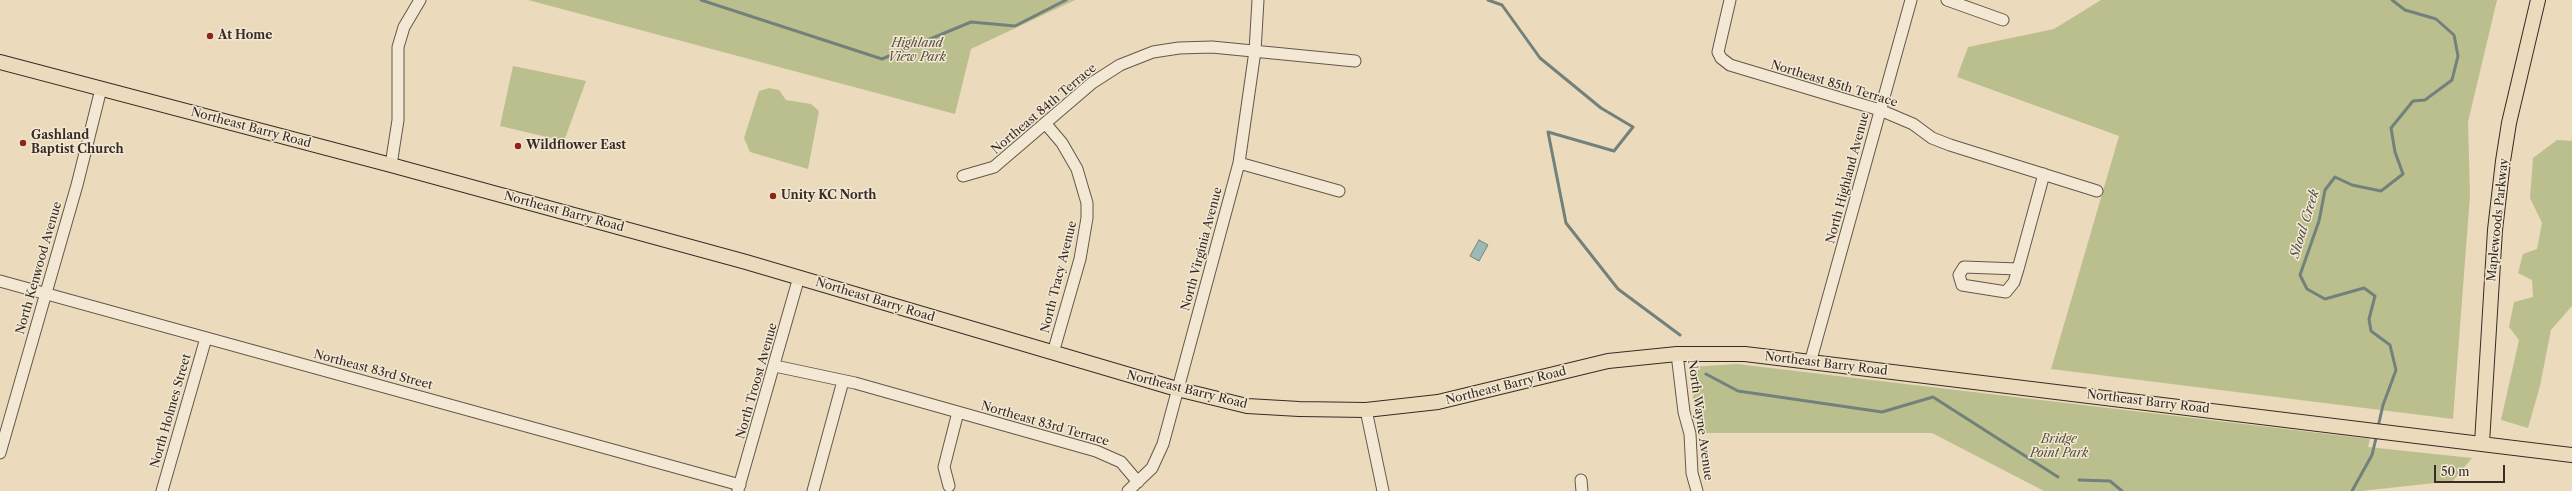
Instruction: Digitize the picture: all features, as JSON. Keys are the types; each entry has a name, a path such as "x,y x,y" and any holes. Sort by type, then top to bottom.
{"main road":[{"name":"Maplewoods Parkway","path":"2482,443 2495,230 2503,162 2509,123 2538,0"},
{"name":"Northeast Barry Road","path":"0,62 391,165 799,277 1177,390 1247,406 1299,410 1366,410 1438,402 1608,361 1677,354 1745,354 1810,363 2153,402 2572,455"}],"street":[{"path":"391,165 398,120 398,47 404,27 420,0"},
{"name":"North Virginia Avenue","path":"1128,491 1152,468 1158,457 1239,163 1255,51 1258,0"},
{"name":"Northeast 85th Terrace","path":"1730,0 1719,40 1718,52 1721,58 1730,66 1880,110 1913,124 1932,138 2097,191"},
{"name":"North Highland Avenue","path":"1810,363 1911,0"},
{"path":"1947,0 2003,20"},
{"name":"Northeast 84th Terrace","path":"963,176 994,167 1092,83 1137,58 1165,49 1196,46 1355,61"},
{"name":"North Kenwood Avenue","path":"0,453 44,294 77,185 101,89"},
{"name":"North Tracy Avenue","path":"1045,123 1062,143 1077,169 1087,203 1087,218 1080,258 1053,353"},
{"path":"1239,163 1339,191"},
{"path":"2018,269 1964,267 1959,275 1962,285 2006,292 2014,282 2018,269 2044,174"},
{"name":"North Troost Avenue","path":"739,488 775,366 799,277"},
{"name":"Northeast 83rd Street","path":"0,282 206,338 739,488"},
{"name":"North Holmes Street","path":"162,491 206,338"},
{"name":"North Wayne Avenue","path":"1677,354 1684,412 1690,434 1692,473 1697,491"},
{"name":"Northeast 83rd Terrace","path":"775,366 843,381 1096,450 1121,462 1138,482"},
{"path":"813,491 843,381"},
{"path":"1366,410 1383,491"},
{"path":"949,486 944,467 958,412"}],"green space":[{"name":"Highland View Park","path":"528,0 1075,0 971,49 955,114"},
{"path":"2101,0 2497,0 2468,122 2470,195 2453,419 2051,369 2119,136 1957,77 1968,47 2054,29"},
{"path":"513,66 586,81 564,141 500,126"},
{"path":"769,88 779,90 786,100 811,104 819,111 808,169 750,152 744,138 759,91"},
{"path":"2557,140 2572,141 2572,306 2551,330 2540,386 2528,428 2501,420 2519,340 2509,327 2514,302 2533,297 2532,280 2518,273 2523,254 2537,249 2542,223 2530,198 2533,158"},
{"name":"Bridge Point Park","path":"1737,364 2370,439 2368,447 2472,458 2453,481 2361,491 2044,491 1932,433 1698,433 1689,367"}],"water":[{"path":"1479,240 1488,245 1479,261 1470,256"}],"waterway":[{"path":"701,0 882,59 971,22 1015,26 1066,0"},
{"path":"1488,0 1502,5 1540,58 1601,108 1633,127 1614,151 1548,132 1566,223 1618,289 1680,335"},
{"name":"Shoal Creek","path":"2378,427 2383,405 2396,370 2390,345 2371,331 2369,319 2375,296 2364,288 2325,299 2307,289 2300,275 2319,221 2325,190 2335,177 2352,185 2381,191 2403,174 2395,152 2391,128 2413,101 2425,100 2452,80 2458,56 2454,35 2436,19 2405,10 2392,0"},
{"path":"1706,374 1738,391 1882,412 1933,397 2058,477"},
{"name":"Shoal Creek","path":"2352,491 2372,455 2377,434"},
{"path":"2079,480 2110,481 2122,491"}],"place":[{"name":"At Home","path":"210,36"},
{"name":"Gashland Baptist Church","path":"23,143"},
{"name":"Wildflower East","path":"518,146"},
{"name":"Unity KC North","path":"773,196"}]}
